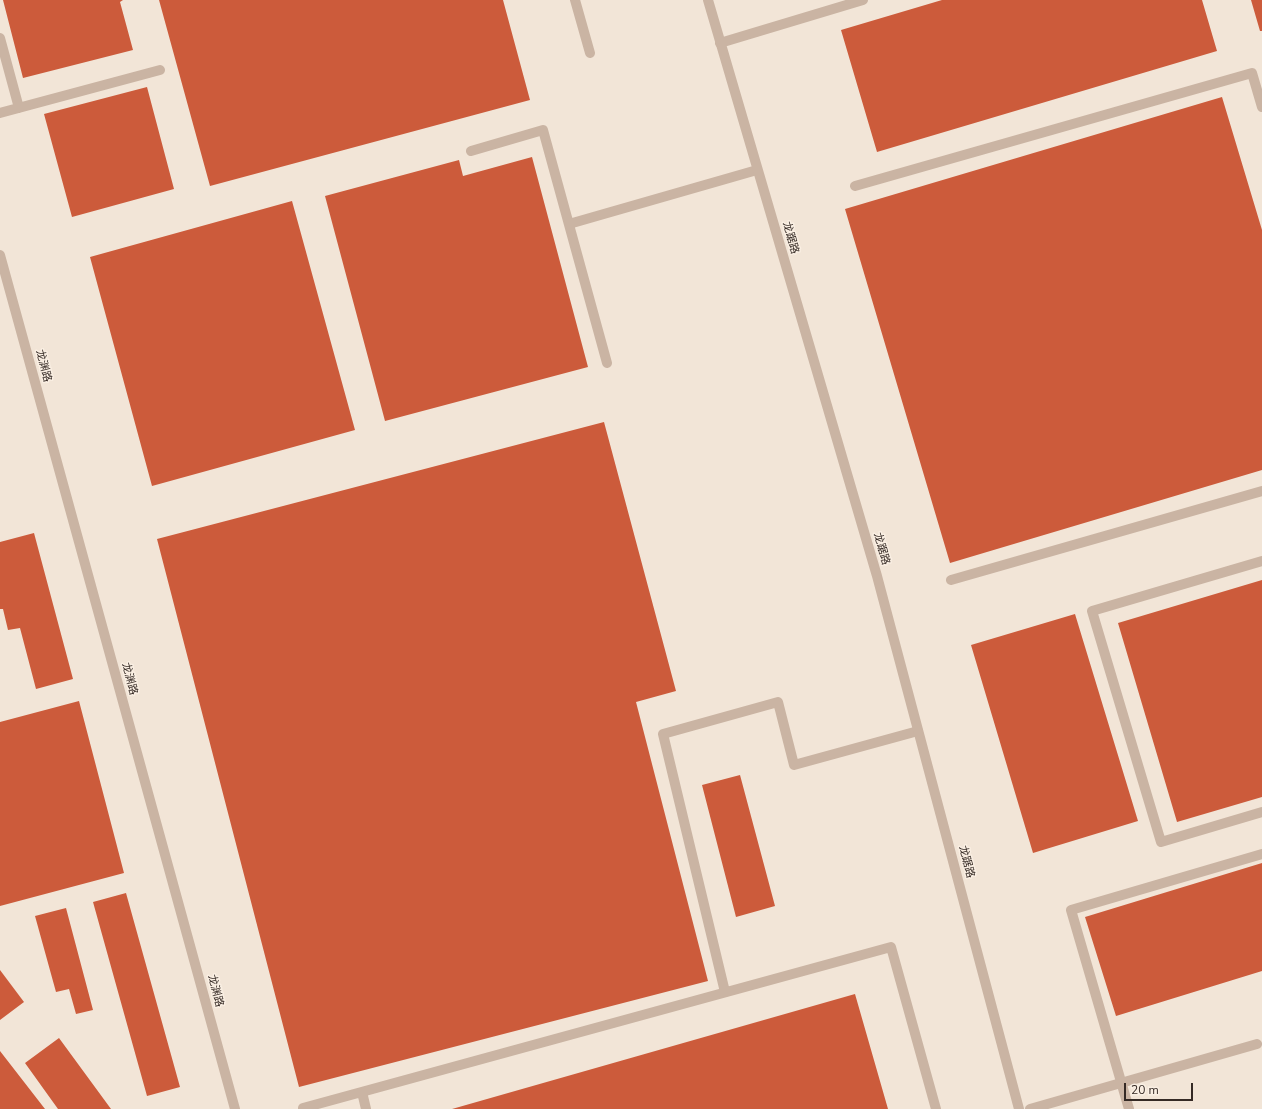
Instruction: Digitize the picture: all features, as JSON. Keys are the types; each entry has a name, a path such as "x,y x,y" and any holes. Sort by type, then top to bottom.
{"street":[{"path":"575,0 590,53"},
{"name":"龙踞路","path":"708,0 874,569 1019,1109"},
{"path":"720,43 864,0"},
{"path":"0,38 19,108"},
{"path":"0,113 160,70"},
{"path":"855,186 1252,73 1262,107"},
{"path":"471,151 543,130 607,363"},
{"path":"569,224 758,170"},
{"name":"龙渊路","path":"0,255 235,1109"},
{"path":"951,580 1262,492"},
{"path":"1262,561 1092,611 1161,842 1262,812"},
{"path":"725,992 663,734 778,702 794,764 918,731"},
{"path":"1129,1109 1071,910 1262,854"},
{"path":"303,1108 891,947 936,1109"},
{"path":"1030,1109 1257,1044"},
{"path":"362,1092 366,1109"}],"building":[{"path":"3,0 123,0 120,2 133,50 23,78"},
{"path":"159,0 503,0 530,100 210,186"},
{"path":"942,0 1202,0 1217,51 877,152 841,30"},
{"path":"1251,0 1262,0 1262,31 1260,31"},
{"path":"147,87 174,189 72,217 44,114"},
{"path":"1222,97 1262,230 1262,470 950,563 845,209"},
{"path":"532,157 588,367 385,421 325,196 459,160 463,176"},
{"path":"292,201 355,430 152,486 90,257"},
{"path":"604,422 676,691 636,702 708,981 299,1087 157,539"},
{"path":"34,533 73,679 36,689 20,628 8,630 3,609 0,609 0,542"},
{"path":"1262,580 1262,797 1177,822 1118,623"},
{"path":"1075,614 1138,821 1033,853 971,645"},
{"path":"79,701 124,873 0,906 0,722"},
{"path":"740,775 775,906 736,917 702,785"},
{"path":"1262,863 1262,971 1116,1016 1085,917"},
{"path":"126,893 180,1087 147,1096 93,902"},
{"path":"66,908 93,1010 76,1014 69,989 56,992 35,916"},
{"path":"0,970 24,1002 0,1020"},
{"path":"855,994 888,1109 452,1109"},
{"path":"59,1038 111,1109 58,1109 25,1063"},
{"path":"0,1051 45,1109 0,1109"}]}
